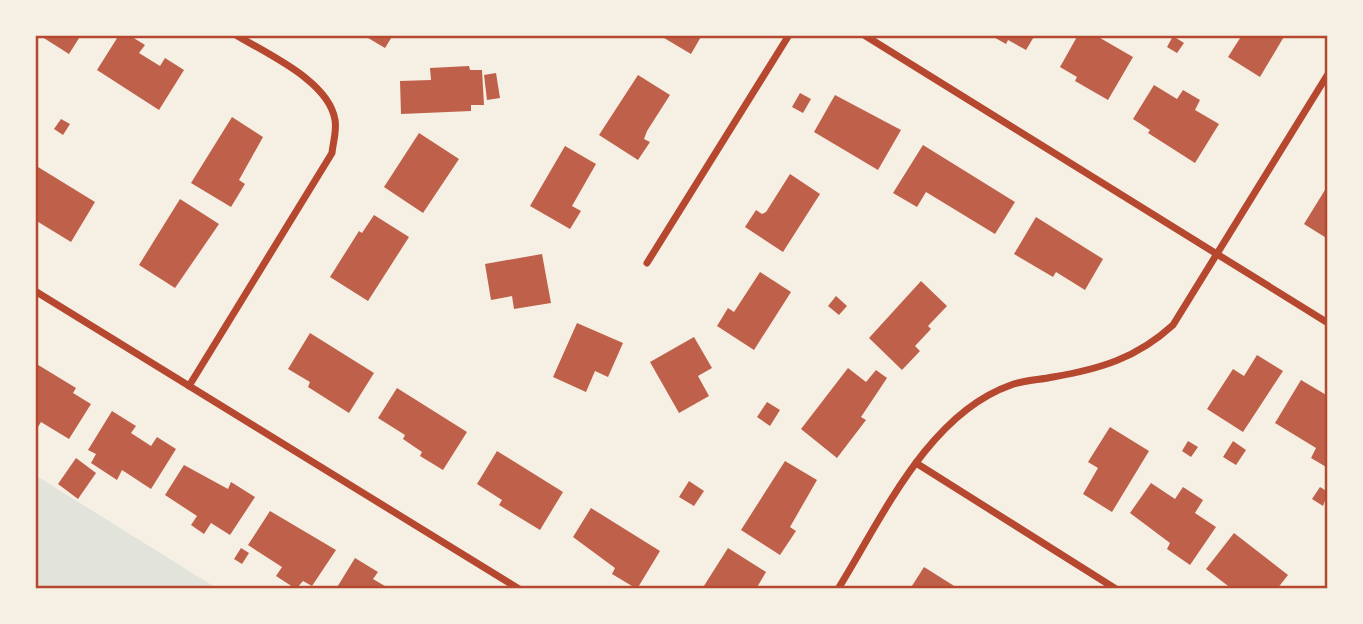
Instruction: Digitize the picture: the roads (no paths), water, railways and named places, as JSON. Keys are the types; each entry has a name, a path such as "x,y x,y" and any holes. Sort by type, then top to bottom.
{"street":[{"path":"189,386 332,153 335,120 328,101 314,83 236,35"},
{"path":"647,262 789,35"},
{"path":"864,35 1328,323"},
{"path":"838,589 916,464 958,416 984,398 1012,384 1107,367 1155,341 1172,325 1328,74"},
{"path":"35,291 519,589"},
{"path":"916,464 1116,589"}]}
